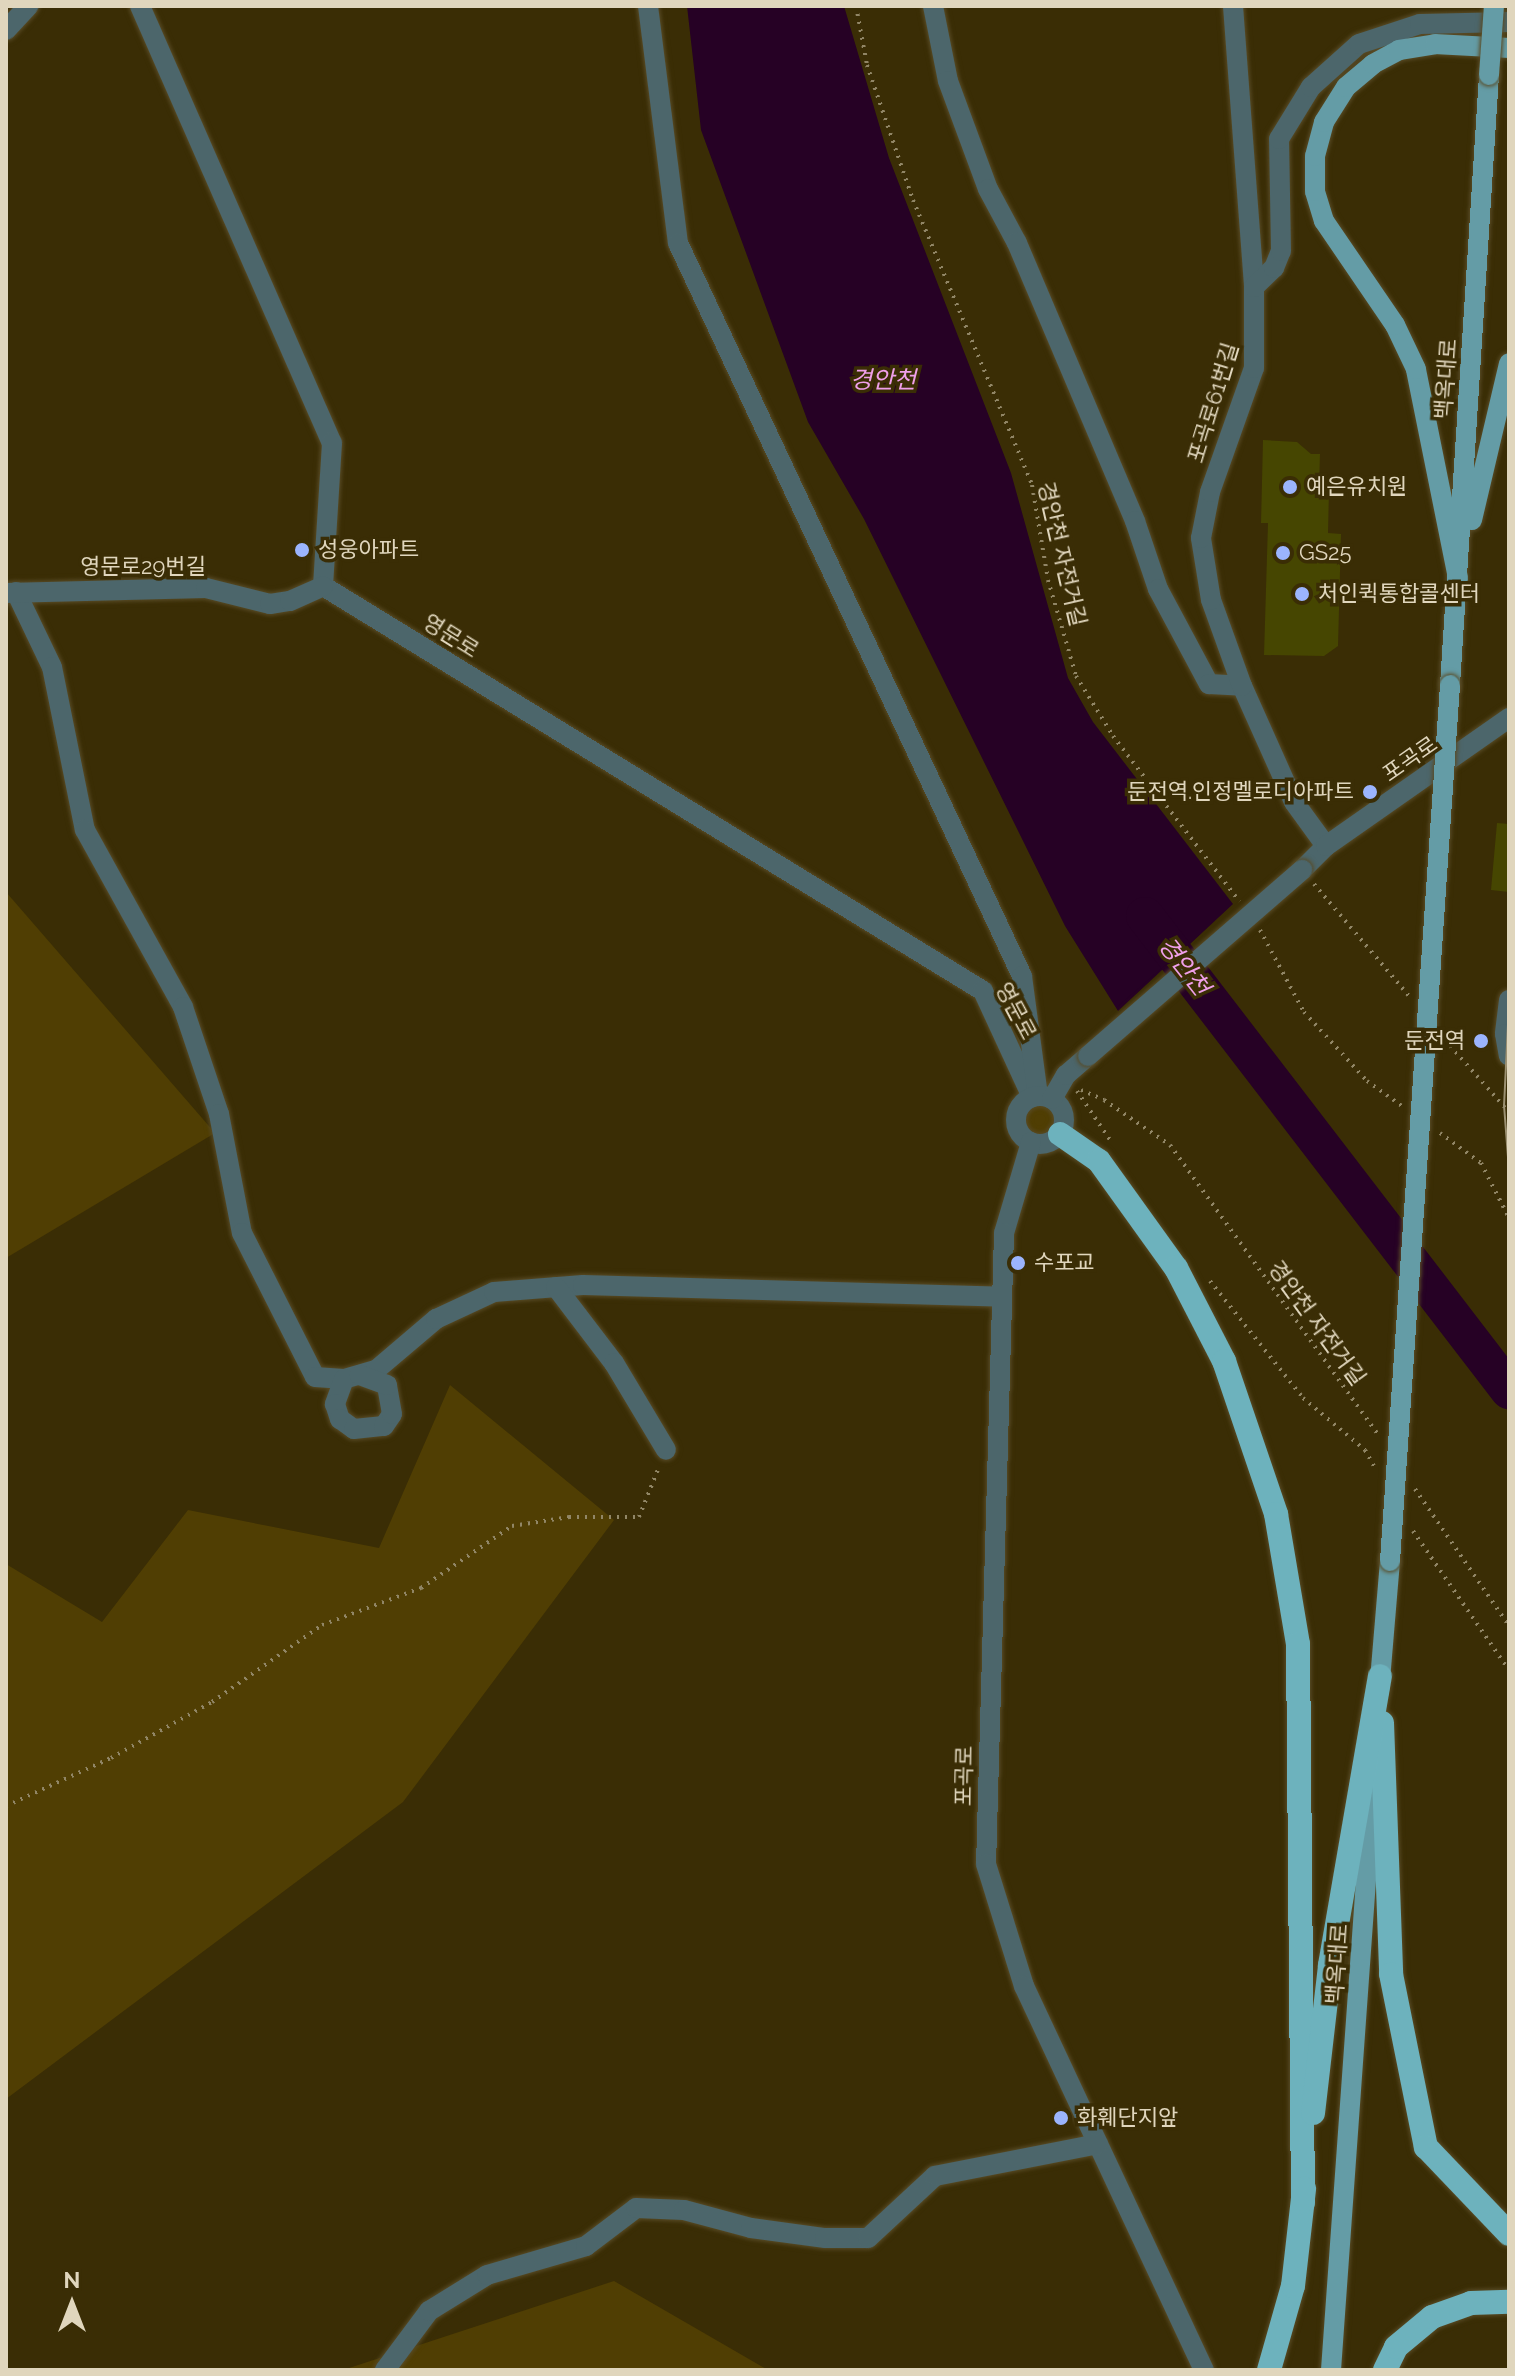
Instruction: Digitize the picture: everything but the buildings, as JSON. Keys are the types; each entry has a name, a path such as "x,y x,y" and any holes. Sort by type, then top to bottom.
{"highway":[{"path":"1060,1134 1099,1161 1176,1268 1224,1361 1276,1514 1298,1644 1303,2203"},
{"path":"1269,2370 1293,2286 1330,1965 1380,1676"},
{"path":"1380,1676 1391,1974 1426,2147 1509,2234"},
{"path":"1385,2370 1396,2347 1432,2317 1471,2303 1509,2302"}],"main road":[{"name":"백옥대로","path":"1331,2370 1458,578 1494,6"},
{"path":"1458,578 1416,369 1395,325 1324,221 1315,191 1315,156 1324,122 1346,87 1373,64 1399,50 1435,44 1509,48"},
{"path":"1458,578 1509,363"}],"street":[{"path":"6,30 28,6"},
{"path":"140,6 332,443 323,586"},
{"path":"648,6 678,243 1022,976 1041,1097 1063,1111 1060,1134 1044,1144 1031,1142 1021,1135 1016,1120 1021,1104 1041,1097 1302,870"},
{"path":"933,6 948,81 988,189 1017,243 1135,521 1158,589 1209,684 1242,686"},
{"name":"포곡로61번길","path":"1233,6 1254,287 1254,368 1210,492 1201,538 1211,600 1242,686 1294,802 1326,846"},
{"path":"1254,287 1274,268 1281,251 1279,139 1311,87 1334,62 1386,31 1420,24 1509,22"},
{"name":"영문로29번길","path":"11,593 206,588 270,604 290,601 323,586"},
{"name":"영문로","path":"323,586 983,991 1041,1097"},
{"path":"11,593 52,667 85,830 183,1007 219,1114 242,1233 315,1377 352,1377 376,1370 436,1319 494,1292 556,1287 1001,1297"},
{"name":"포곡로","path":"1302,870 1326,846 1509,718"},
{"path":"1509,1000 1509,1056"},
{"name":"포곡로","path":"1031,1142 1004,1233 986,1864 1024,1986 1204,2370"},
{"path":"556,1287 614,1363 666,1450"},
{"path":"385,2370 429,2311 487,2275 586,2246 636,2208 684,2210 751,2228 825,2238 868,2238 935,2176 1098,2144"}],"path":[{"name":"경안천 자전거길","path":"856,6 867,65 913,200 1032,485 1048,580 1076,676 1113,736 1240,903"},
{"path":"1302,870 1416,1005"},
{"path":"1258,927 1304,1012 1367,1081 1405,1108"},
{"path":"1436,1029 1509,1112"},
{"name":"경안천 자전거길","path":"1118,1150 1075,1088 1104,1100 1170,1145 1385,1445"},
{"path":"1430,1127 1481,1163 1509,1218"},
{"path":"1203,1272 1303,1398 1365,1450 1379,1474"},
{"path":"6,1806 111,1758 212,1702 322,1625 421,1588 512,1526 569,1517 639,1517 666,1450"},
{"path":"1412,1484 1509,1626"},
{"path":"1407,1521 1509,1670"}],"shaded area":[{"path":"6,892 215,1133 6,1258"},
{"path":"1040,1104 1051,1109 1056,1120 1051,1131 1040,1136 1029,1131 1024,1120 1029,1109"},
{"path":"450,1385 614,1520 403,1802 6,2099 6,1564 102,1622 188,1510 379,1548"},
{"path":"614,2281 768,2370 343,2370"}],"water":[{"name":"경안천","path":"687,6 844,6 889,158 1011,473 1068,678 1093,722 1233,904 1118,1011 1065,926 864,519 808,422 701,130"}],"waterway":[{"name":"경안천","path":"1145,916 1509,1390"}],"tram line":[{"path":"1509,1004 1504,1105 1509,1170"}],"place":[{"name":"예은유치원","path":"1290,487"},
{"name":"성웅아파트","path":"302,550"},
{"name":"GS25","path":"1283,553"},
{"name":"처인퀵통합콜센터","path":"1302,594"},
{"name":"둔전역.인정멜로디아파트","path":"1370,792"},
{"name":"둔전역","path":"1481,1041"},
{"name":"수포교","path":"1018,1263"},
{"name":"화훼단지앞","path":"1061,2118"}]}
